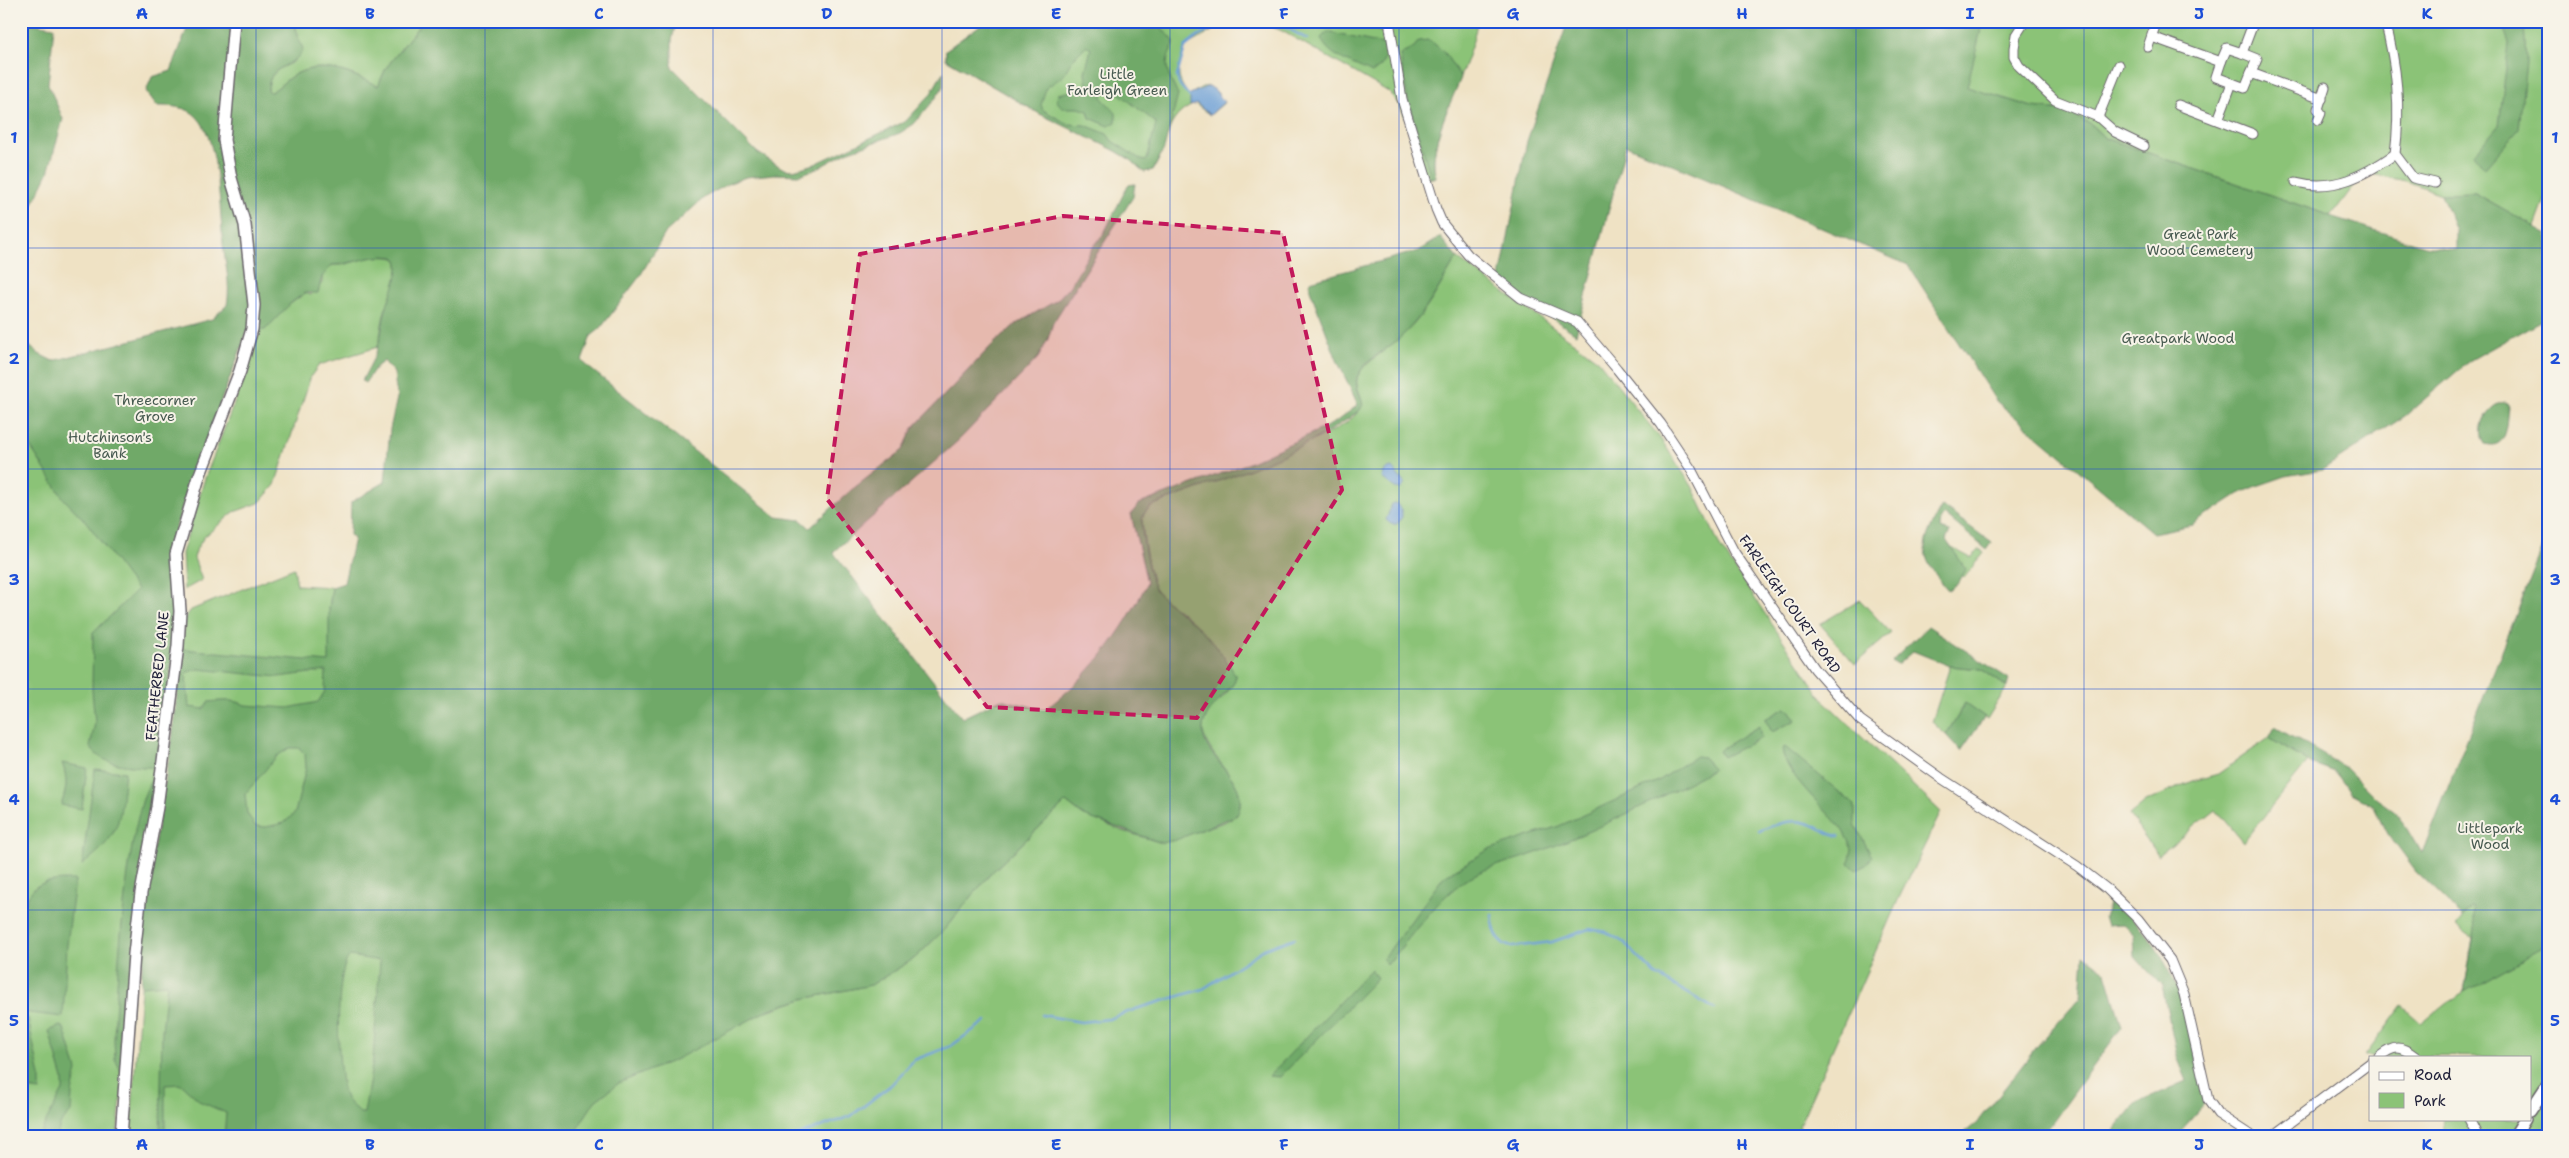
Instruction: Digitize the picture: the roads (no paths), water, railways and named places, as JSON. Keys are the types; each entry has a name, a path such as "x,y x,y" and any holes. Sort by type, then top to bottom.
{"street":[{"name":"FEATHERBED LANE","path":"121,1137 139,910 167,738 178,646 180,611 176,554 199,477 240,371 252,329 254,305 245,225 231,178 224,140 234,21"},
{"name":"FARLEIGH COURT ROAD","path":"1389,21 1402,99 1436,209 1453,238 1487,272 1521,298 1576,322 1617,369 1661,424 1691,468 1734,552 1815,669 1848,709 1860,720 1941,778 2077,866 2107,889 2138,919 2170,960 2184,994 2208,1100 2218,1114 2253,1137"},
{"path":"2025,21 2016,35 2015,42 2014,57 2020,66 2055,100 2098,117 2115,132 2144,146"},
{"path":"2242,53 2254,21"},
{"path":"2385,21 2394,54 2399,102 2395,154 2413,178 2435,183"},
{"path":"2148,47 2156,26"},
{"path":"2152,37 2221,62"},
{"path":"2226,48 2242,53 2257,59 2245,88 2216,77 2226,48"},
{"path":"2098,117 2119,65"},
{"path":"2251,73 2322,99"},
{"path":"2218,120 2232,83"},
{"path":"2318,120 2326,88"},
{"path":"2178,105 2253,134"},
{"path":"2296,182 2324,186 2343,182 2359,176 2395,154"},
{"path":"2380,1056 2395,1046 2404,1047 2415,1056"},
{"path":"2271,1137 2369,1064"},
{"path":"2532,1108 2548,1084"},
{"path":"2470,1120 2478,1137"},
{"path":"2514,1137 2524,1120"}],"water":[{"path":"1209,86 1215,90 1224,102 1210,115 1197,104 1190,106 1190,94"},
{"path":"1392,468 1405,484 1401,489 1395,488 1382,478 1385,470"},
{"path":"1396,503 1402,511 1402,517 1397,524 1391,524 1386,520 1392,504"}],"waterway":[{"path":"1190,97 1179,84 1177,76 1185,47 1197,37 1228,21"},
{"path":"1274,21 1307,39"},
{"path":"1759,831 1780,823 1794,821 1809,824 1839,836"},
{"path":"1492,914 1493,925 1499,939 1507,946 1512,947 1552,942 1589,929 1606,932 1623,942 1656,975 1715,1009"},
{"path":"1042,1015 1081,1022 1109,1019 1203,989 1264,949 1295,938"},
{"path":"793,1137 851,1116 891,1085 914,1060 951,1046 986,1021"}],"park label":[{"name":"Little Farleigh Green","path":"1117,82"},
{"name":"Great Park Wood Cemetery","path":"2200,242"},
{"name":"Greatpark Wood","path":"2178,338"},
{"name":"Threecorner Grove","path":"155,408"},
{"name":"Hutchinson's Bank","path":"110,446"},
{"name":"Littlepark Wood","path":"2490,836"}]}
